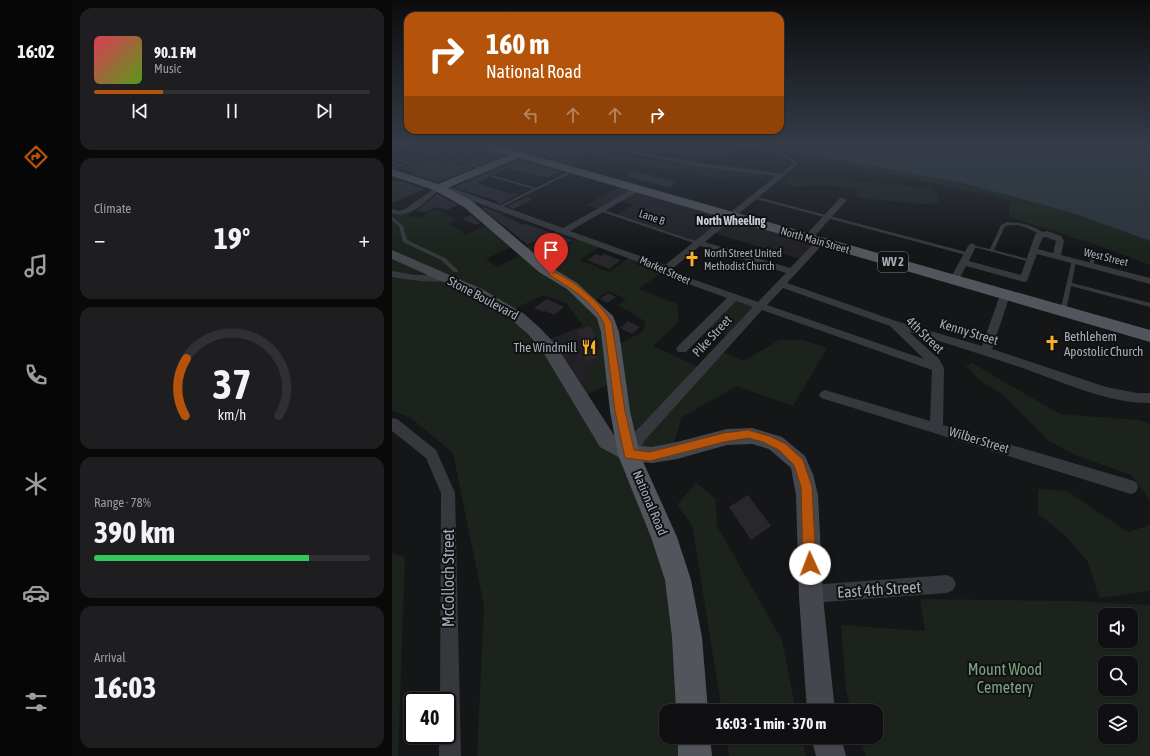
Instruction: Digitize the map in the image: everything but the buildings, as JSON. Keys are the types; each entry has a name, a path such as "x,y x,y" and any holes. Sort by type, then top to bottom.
{"main road":[{"name":"Market Street","path":"413,179 438,188"},
{"path":"438,188 466,179"},
{"name":"North Main Street","path":"602,179 1150,336"},
{"name":"National Road","path":"438,188 468,204 544,269 572,286 604,316 610,332 620,411 629,454 664,537 678,580 687,637 692,704"},
{"path":"694,744 695,756"}],"street":[{"path":"666,268 777,179"},
{"path":"392,211 399,213 408,211 438,188"},
{"name":"Market Street","path":"438,188 450,190 499,207 666,268 675,276 938,368"},
{"path":"564,231 636,189"},
{"name":"Pike Street","path":"629,454 645,431 792,272 828,217 843,200"},
{"path":"955,279 968,254 1024,279 1039,235 1043,234 1054,236 1060,242 1056,257"},
{"path":"698,242 792,272"},
{"name":"West Street","path":"1034,251 1150,281"},
{"name":"Stone Boulevard","path":"392,254 452,275 525,321 540,335 607,441 613,447 629,454 650,457 724,438 748,434 766,439 783,447 799,463 806,487 811,594 820,704"},
{"path":"392,274 415,278 452,275"},
{"name":"Kenny Street","path":"781,284 892,323 986,351 1105,392 1138,398 1150,398"},
{"path":"986,351 1005,295"},
{"path":"682,349 734,297"},
{"name":"4th Street","path":"892,323 935,362 938,368"},
{"path":"936,428 938,368"},
{"name":"Wilber Street","path":"826,395 1131,487"},
{"name":"McColloch Street","path":"392,423 431,454 448,493 450,756"},
{"name":"East 4th Street","path":"811,594 947,584"},
{"path":"828,744 831,756"}],"lane":[{"path":"509,179 536,189"},
{"path":"499,207 556,179"},
{"path":"754,197 968,254 991,251 1030,261"},
{"name":"Lane B","path":"600,210 698,242"},
{"path":"392,218 401,226 405,241 443,259 452,275"},
{"path":"991,251 1003,225 1005,224 1016,224 1031,228 1043,234"},
{"path":"1091,266 1094,251"},
{"path":"1063,312 1074,261"},
{"path":"1069,284 1150,305"}],"shaded area":[{"path":"943,179 1150,179 1150,241 1073,213 963,183"},
{"path":"622,185 821,241 803,260 711,232 699,243 616,215 633,205 617,200 600,210 586,205"},
{"path":"589,324 596,334 599,356 588,379 573,386 544,341"}],"green space":[{"path":"787,179 836,179 929,188 938,193 940,203 917,204 866,199 858,197 857,190 849,188 824,186 791,187 783,183"},
{"path":"912,179 943,179 963,183 1074,213 1150,241 1150,265 1094,244 1009,217 1009,200"},
{"path":"432,210 441,211 457,220 449,224 466,234 492,223 516,245 486,259 497,267 525,253 522,250 558,229 569,233 548,246 559,251 580,237 602,245 580,260 609,272 631,256 666,269 639,289 677,304 679,322 653,346 701,368 718,350 744,361 779,340 803,340 827,348 793,406 737,386 682,417 674,443 643,449 641,442 629,454 664,537 691,704 659,704 659,744 694,744 695,756 477,756 484,606 453,453 411,418 392,411 392,211 408,211 408,216 420,218","holes":["608,291 626,299 618,305 646,322 643,331 612,348 592,303","544,295 567,304 583,326 589,324 597,339 597,358 588,379 573,386 510,311","615,382 629,454 580,397"]},
{"path":"734,297 760,306 730,337 704,327"},
{"path":"972,363 1060,414 1139,420 1150,424 1150,502 1131,475 1075,455 1049,441 1002,394 981,381 966,366"},
{"path":"696,483 716,499 717,526 782,640 795,704 721,704 692,525 677,505"},
{"path":"1038,489 1067,491 1128,532 1150,525 1150,591 1099,598 1088,562 1066,536 1038,514"},
{"path":"392,553 405,557 398,756 392,756"},
{"name":"Mount Wood Cemetery","path":"920,599 1075,601 1150,605 1150,756 866,756 861,744 883,744 883,704 849,704 846,690 841,625 925,631"},
{"path":"727,744 803,744 806,756 729,756"}],"place":[{"name":"North Street United Methodist Church","path":"692,259"},
{"name":"Bethlehem Apostolic Church","path":"1052,343"},
{"name":"The Windmill","path":"589,347"}],"district":[{"name":"North Wheeling","path":"731,221"}],"route":[{"path":"551,274 572,286 588,299 604,316 608,324 620,411 629,454 650,457 724,438 748,434 766,439 783,447 799,463 806,487 810,564"}]}
